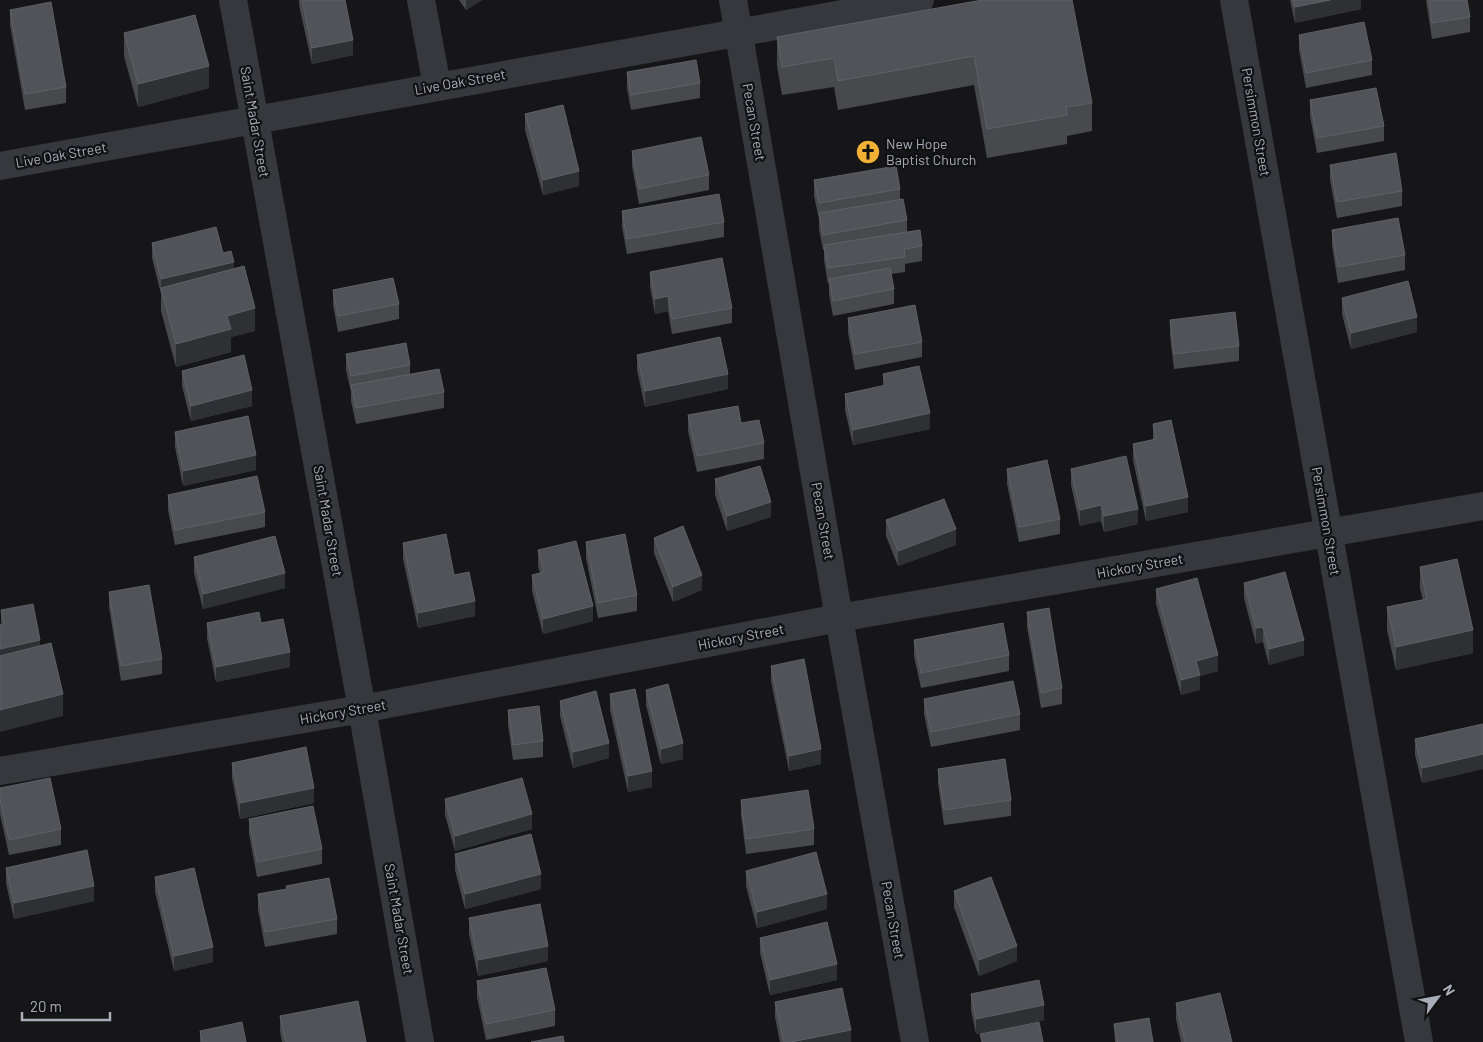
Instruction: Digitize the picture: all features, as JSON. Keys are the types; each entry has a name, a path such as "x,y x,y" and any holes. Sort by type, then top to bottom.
{"street":[{"name":"Saint Madar Street","path":"233,0 362,709 420,1042"},
{"path":"421,0 437,86"},
{"name":"Pecan Street","path":"733,0 839,618 915,1042"},
{"name":"Live Oak Street","path":"0,166 920,0"},
{"name":"Persimmon Street","path":"1234,0 1419,1042"},
{"name":"Hickory Street","path":"0,771 362,709 839,618 1483,506"}],"building":[{"path":"302,0 345,0 353,40 312,48"},
{"path":"982,0 1072,0 1092,103 1066,107 1067,115 987,129 974,56 838,81 834,58 782,67 777,37"},
{"path":"1293,0 1330,0 1295,7"},
{"path":"1429,0 1467,0 1470,17 1432,23"},
{"path":"51,2 66,87 25,94 10,10"},
{"path":"195,15 209,66 138,84 124,33"},
{"path":"1364,22 1372,60 1306,73 1299,35"},
{"path":"696,60 700,83 631,95 627,72"},
{"path":"1376,88 1384,126 1317,138 1310,100"},
{"path":"563,105 579,171 543,180 525,114"},
{"path":"701,137 709,175 639,189 632,151"},
{"path":"1396,153 1402,191 1337,202 1330,165"},
{"path":"896,166 900,189 819,203 814,180"},
{"path":"719,194 724,222 627,239 622,211"},
{"path":"903,199 907,220 823,235 819,213"},
{"path":"1398,218 1405,255 1338,267 1332,230"},
{"path":"216,227 223,253 231,251 234,262 161,279 152,243"},
{"path":"920,230 922,246 904,249 905,257 828,268 824,245"},
{"path":"722,258 732,308 672,319 668,296 655,299 650,272"},
{"path":"244,266 255,308 227,316 231,329 176,344 161,288"},
{"path":"890,268 894,289 833,301 829,279"},
{"path":"393,278 399,304 338,316 333,290"},
{"path":"1408,281 1417,317 1351,333 1342,298"},
{"path":"915,305 922,342 855,354 848,318"},
{"path":"1235,312 1239,346 1174,354 1170,320"},
{"path":"720,337 728,374 645,391 637,355"},
{"path":"406,343 410,365 351,376 346,354"},
{"path":"244,355 252,390 191,406 182,371"},
{"path":"919,366 930,413 853,430 845,394 886,385 883,374"},
{"path":"439,369 444,392 356,408 351,385"},
{"path":"738,406 741,423 759,420 764,443 697,456 688,415"},
{"path":"248,416 256,455 183,471 175,432"},
{"path":"1171,420 1188,497 1146,506 1133,444 1156,439 1153,424"},
{"path":"1126,456 1138,509 1104,516 1101,505 1080,510 1071,469"},
{"path":"1047,460 1060,519 1019,527 1007,469"},
{"path":"760,466 771,502 727,516 715,479"},
{"path":"257,476 265,512 175,530 168,495"},
{"path":"944,499 956,529 898,551 886,520"},
{"path":"683,526 702,575 673,587 654,538"},
{"path":"446,534 454,575 469,572 475,601 418,613 403,543"},
{"path":"625,534 637,595 598,603 586,542"},
{"path":"275,536 285,573 203,594 194,557"},
{"path":"576,541 593,606 543,619 532,575 544,572 538,550"},
{"path":"1457,559 1473,630 1396,647 1387,607 1427,599 1420,567"},
{"path":"1285,572 1304,640 1269,649 1263,627 1256,628 1244,583"},
{"path":"1197,578 1218,655 1196,661 1200,675 1181,680 1156,589"},
{"path":"149,585 162,659 121,666 109,592"},
{"path":"33,604 40,640 0,649 0,625 4,624 1,610"},
{"path":"1049,608 1062,688 1041,693 1027,612"},
{"path":"259,612 261,623 283,619 290,652 216,667 207,623"},
{"path":"1003,623 1009,655 921,673 914,640"},
{"path":"51,643 63,694 0,710 0,656"},
{"path":"804,659 821,749 789,756 771,666"},
{"path":"1013,681 1020,714 931,732 924,699"},
{"path":"668,684 683,743 661,749 646,690"},
{"path":"635,689 652,771 628,776 610,694"},
{"path":"596,691 609,743 573,752 560,701"},
{"path":"539,706 543,741 513,745 508,710"},
{"path":"1483,724 1483,754 1422,768 1415,739"},
{"path":"306,747 314,788 240,803 232,763"},
{"path":"1005,759 1011,800 944,810 938,769"},
{"path":"50,778 61,829 9,840 0,799 0,788"},
{"path":"522,778 532,814 455,836 445,799"},
{"path":"808,790 814,829 746,839 741,800"},
{"path":"313,806 322,849 257,862 249,819"},
{"path":"531,834 541,874 465,894 455,854"},
{"path":"87,850 94,886 14,903 6,868"},
{"path":"816,852 827,894 757,912 746,871"},
{"path":"194,868 213,947 174,956 155,877"},
{"path":"991,877 1017,946 979,960 954,891"},
{"path":"329,878 337,919 265,932 258,894 287,889 286,886"},
{"path":"540,904 548,946 478,960 469,918"},
{"path":"827,922 837,964 770,980 760,938"},
{"path":"546,968 555,1010 486,1024 477,981"},
{"path":"1039,980 1044,1005 976,1019 971,994"},
{"path":"842,988 851,1030 784,1042 775,1002"},
{"path":"1220,993 1232,1042 1185,1042 1176,1003"},
{"path":"358,1001 366,1042 286,1042 280,1016"},
{"path":"1149,1018 1153,1042 1117,1042 1114,1024"},
{"path":"242,1022 246,1042 202,1042 200,1031"},
{"path":"1039,1022 1043,1042 982,1042 980,1034"},
{"path":"563,1036 564,1042 531,1042"}],"place":[{"name":"New Hope Baptist Church","path":"868,152"}]}
